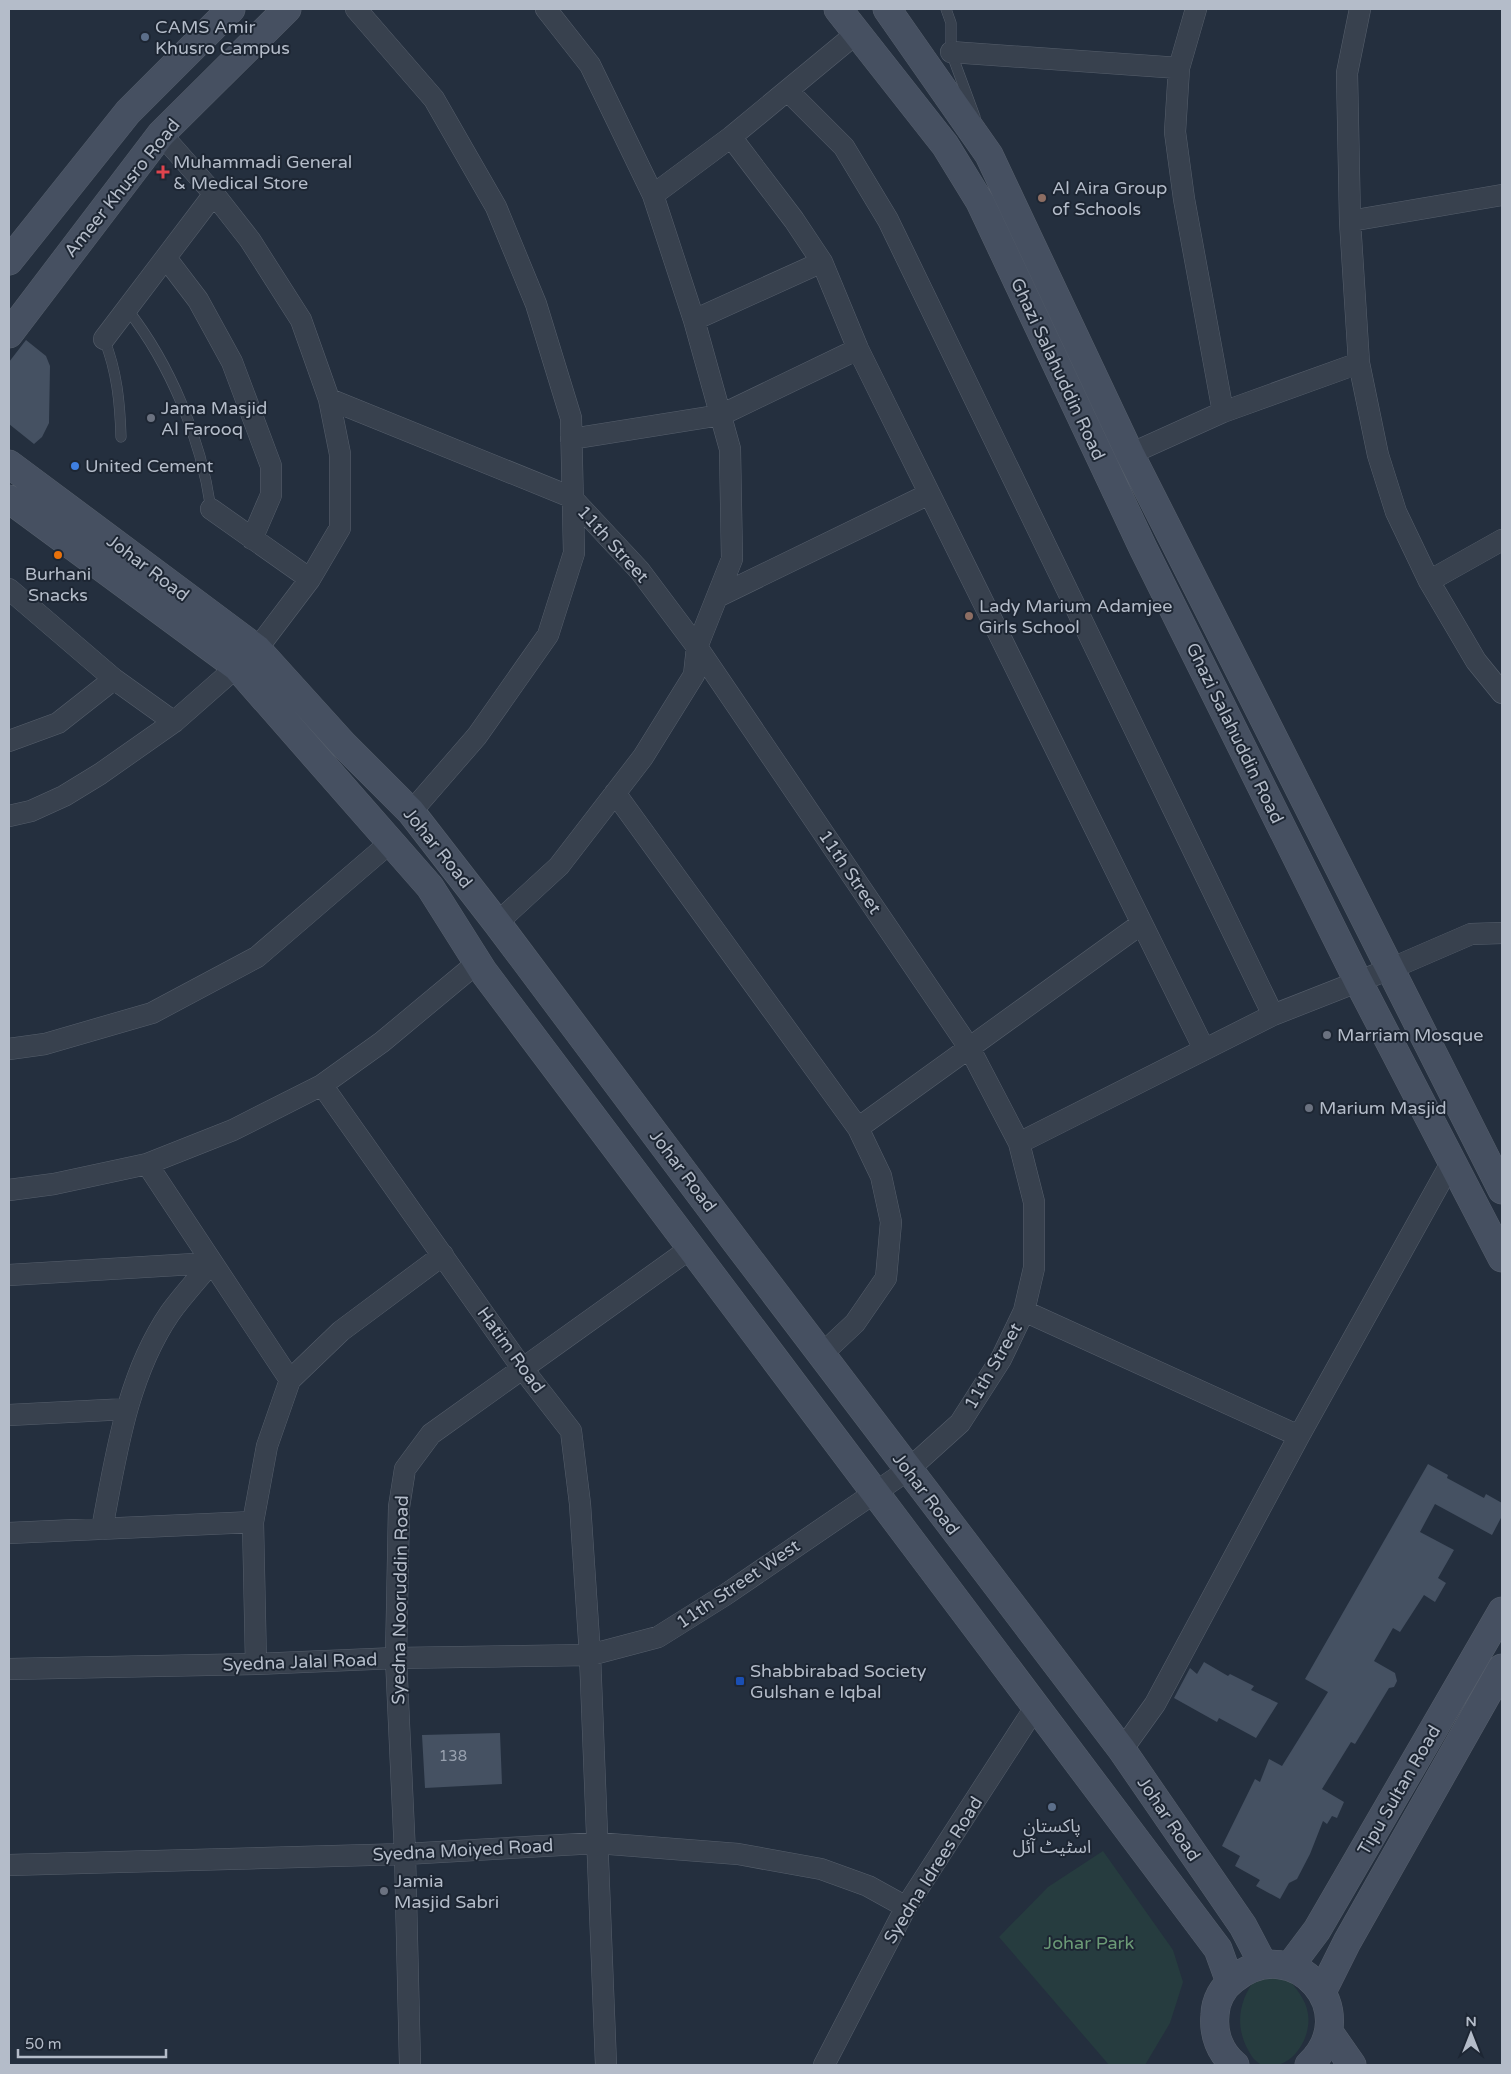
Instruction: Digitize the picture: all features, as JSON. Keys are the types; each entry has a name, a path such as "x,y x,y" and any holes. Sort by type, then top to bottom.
{"street":[{"path":"9,261 128,112 231,9"},
{"name":"Ameer Khusro Road","path":"9,334 161,134 287,9"},
{"path":"356,9 434,98 496,207 536,304 571,418 571,498 574,553 548,635 477,736 411,812"},
{"path":"498,922 559,866 643,757 694,675 697,647 732,558 730,449 694,320 653,195 590,65 546,9"},
{"name":"Ghazi Salahuddin Road","path":"838,9 945,145 980,202 1143,548 1358,981 1502,1258"},
{"name":"Ghazi Salahuddin Road","path":"888,9 989,155 1130,454 1502,1190"},
{"path":"1196,9 1179,68 1175,132 1184,199 1223,412"},
{"path":"1360,9 1346,73 1350,221 1359,363 1378,455 1396,512 1429,581 1476,661 1502,693"},
{"path":"653,195 731,137 858,32"},
{"path":"951,52 1179,68"},
{"path":"788,91 844,146 888,220 1273,1015"},
{"path":"9,816 30,810 64,796 100,774 174,722 247,658 310,579 340,528 340,454 329,399 301,320 250,240 214,194 161,134"},
{"path":"731,137 794,220 822,262 858,349 1204,1049"},
{"path":"104,339 214,194"},
{"path":"1350,221 1502,195"},
{"path":"166,258 198,300 232,362 270,466 270,495 252,539"},
{"path":"694,320 822,262"},
{"path":"571,439 720,415 858,349"},
{"path":"1130,454 1223,412 1359,363"},
{"name":"11th Street","path":"329,399 571,498 640,571 697,647 970,1049 1019,1143 1034,1202 1034,1268 1024,1311 1001,1359 960,1423 908,1470 876,1491"},
{"name":"Johar Road","path":"9,464 247,658 343,744 411,812 498,922 513,945 736,1242 1122,1750 1243,1926 1277,1965"},
{"path":"717,597 929,494"},
{"name":"Johar Road","path":"9,499 247,658 430,887 480,967 698,1258 876,1491 1218,1949 1230,1982"},
{"path":"211,509 310,579"},
{"path":"1429,581 1502,540"},
{"path":"9,589 114,679 174,722"},
{"path":"9,741 58,723 114,679"},
{"path":"615,793 858,1128 881,1176 891,1222 886,1278 855,1323 822,1354"},
{"path":"9,1049 45,1044 152,1013 257,958 392,841"},
{"path":"858,1128 1141,924"},
{"path":"1019,1143 1273,1015 1390,969 1471,934 1502,933"},
{"path":"9,1190 54,1184 147,1164 233,1130 322,1085 480,967 513,945"},
{"name":"Hatim Road","path":"322,1085 522,1368 571,1430 580,1504 590,1655 606,2065"},
{"path":"1122,1750 1155,1704 1299,1436 1452,1161"},
{"path":"147,1164 290,1380"},
{"path":"698,1258 736,1242"},
{"path":"256,1664 253,1522 267,1446 290,1380 341,1331 443,1255"},
{"name":"Syedna Nooruddin Road","path":"410,2065 405,1854 396,1658 399,1507 405,1469 431,1434 522,1368 698,1258"},
{"path":"9,1276 211,1263"},
{"path":"102,1529 122,1423 148,1352 170,1313 211,1263"},
{"path":"1024,1311 1299,1436"},
{"path":"9,1415 127,1409"},
{"name":"11th Street West","path":"590,1655 658,1638 725,1595 876,1491"},
{"path":"9,1533 253,1522"},
{"name":"Tipu Sultan Road","path":"1277,1965 1317,1930 1502,1611"},
{"name":"Syedna Jalal Road","path":"9,1669 256,1664 396,1658 590,1655"},
{"name":"Tipu Sultan Road","path":"1322,1992 1348,1942 1502,1668"},
{"name":"Syedna Idrees Road","path":"824,2065 906,1907 1036,1706"},
{"name":"Syedna Moiyed Road","path":"9,1865 405,1854 597,1842 738,1854 822,1869 868,1886 906,1907"},
{"path":"1235,2065 1220,2046 1215,2030 1215,2012 1220,1996 1230,1982 1245,1970 1277,1965 1302,1972 1322,1992 1329,2011 1329,2032 1323,2050 1309,2065"},
{"path":"1329,2032 1352,2065"}],"lane":[{"path":"946,9 951,23 951,52 989,155"},
{"path":"127,309 148,336 190,428 206,478 211,509"},
{"path":"104,339 111,356 120,395 121,437"}],"green space":[{"name":"Johar Park","path":"1103,1851 1173,1950 1183,1982 1170,2023 1145,2065 1109,2065 999,1937 1048,1887"},
{"path":"1256,1978 1288,1978 1307,2009 1308,2024 1302,2043 1297,2052 1281,2064 1271,2066 1260,2064 1253,2058 1243,2037 1240,2019 1241,2011 1246,1994"}],"building":[{"path":"26,340 46,356 50,366 49,423 42,437 34,444 9,424 9,362"},
{"path":"1428,1464 1448,1475 1447,1478 1484,1498 1486,1494 1502,1503 1502,1516 1492,1535 1435,1504 1420,1532 1454,1550 1438,1578 1446,1583 1435,1602 1424,1595 1400,1632 1393,1628 1374,1661 1395,1673 1397,1681 1394,1687 1389,1688 1355,1744 1351,1742 1322,1789 1344,1802 1337,1818 1332,1816 1327,1824 1323,1821 1310,1854 1297,1879 1289,1883 1280,1899 1256,1886 1260,1880 1235,1866 1240,1856 1222,1846 1255,1779 1260,1782 1269,1759 1282,1766 1328,1692 1305,1679"},
{"path":"1204,1662 1228,1676 1230,1674 1254,1686 1251,1690 1278,1703 1256,1738 1219,1718 1217,1722 1174,1698 1190,1668 1197,1674"},
{"path":"500,1733 502,1784 425,1788 422,1735"}],"place":[{"name":"CAMS Amir Khusro Campus","path":"145,37"},
{"name":"Muhammadi General & Medical Store","path":"163,172"},
{"name":"Al Aira Group of Schools","path":"1042,198"},
{"name":"Jama Masjid Al Farooq","path":"151,418"},
{"name":"United Cement","path":"75,466"},
{"name":"Burhani Snacks","path":"58,555"},
{"name":"Lady Marium Adamjee Girls School","path":"969,616"},
{"name":"Marriam Mosque","path":"1327,1035"},
{"name":"Marium Masjid","path":"1309,1108"},
{"name":"Shabbirabad Society Gulshan e Iqbal","path":"740,1681"},
{"name":"پاکستان اسٹیٹ آئل","path":"1052,1807"},
{"name":"Jamia Masjid Sabri","path":"384,1891"}]}
